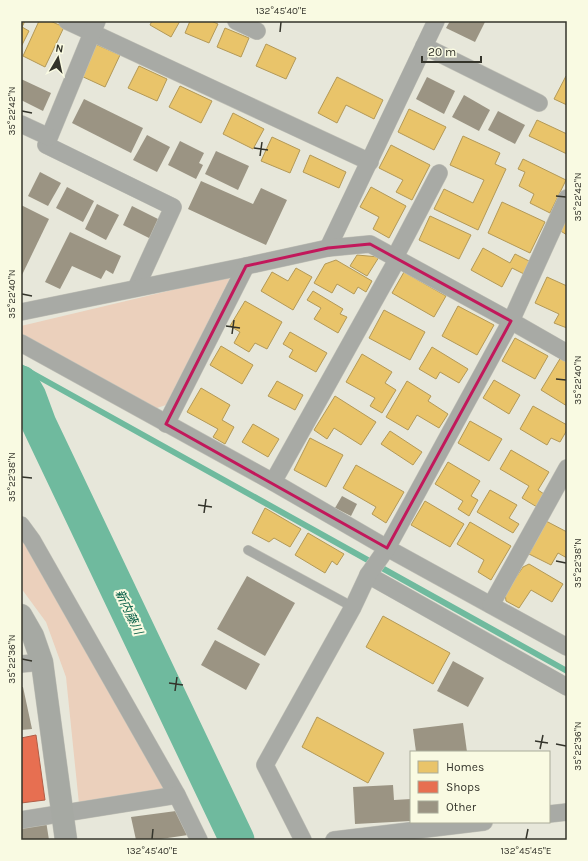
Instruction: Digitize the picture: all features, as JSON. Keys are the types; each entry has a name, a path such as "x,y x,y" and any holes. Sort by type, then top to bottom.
{"street":[{"path":"67,21 95,27 370,162"},
{"path":"236,21 257,31"},
{"path":"328,248 436,21"},
{"path":"95,27 46,145 173,207 136,288"},
{"path":"424,46 539,103"},
{"path":"21,124 49,137"},
{"path":"273,482 397,258 439,173"},
{"path":"304,840 265,765 353,607 368,575 387,548 511,321 567,198"},
{"path":"21,312 328,248 370,244 567,353"},
{"path":"166,424 246,266"},
{"path":"21,343 567,647"},
{"path":"491,605 567,468"},
{"path":"21,525 36,547 177,796 199,840"},
{"path":"368,575 567,687"},
{"path":"21,615 33,636 31,663 63,813 66,840"},
{"path":"21,820 177,796"},
{"path":"550,814 567,812"},
{"path":"334,840 476,823"}],"lane":[{"path":"248,550 353,607"}],"highlighted area":[{"path":"370,244 511,321 387,548 166,424 246,266 328,248"}],"shaded area":[{"path":"231,276 166,405 154,409 22,336 21,326"},
{"path":"21,531 166,788 79,804 66,677 46,622 21,588"}],"building: Homes":[{"path":"21,21 25,21 22,27 29,31 21,47"},
{"path":"39,21 50,21 64,27 45,67 23,56"},
{"path":"152,21 180,21 171,37 150,25"},
{"path":"190,21 211,21 218,24 209,43 185,33"},
{"path":"225,28 249,38 241,57 217,47"},
{"path":"93,43 120,55 105,87 79,75"},
{"path":"266,44 296,58 286,79 256,66"},
{"path":"139,66 167,79 157,101 128,88"},
{"path":"567,76 567,105 554,99"},
{"path":"337,77 383,100 374,119 346,105 337,123 318,113"},
{"path":"180,86 212,101 201,123 169,107"},
{"path":"409,109 446,127 434,150 398,132"},
{"path":"233,113 264,129 253,149 223,134"},
{"path":"537,120 567,134 567,154 529,136"},
{"path":"463,136 500,153 495,164 506,169 478,230 434,209 444,189 473,203 484,180 450,165"},
{"path":"272,137 300,150 290,173 261,161"},
{"path":"391,145 430,165 412,200 396,192 403,180 379,168"},
{"path":"310,155 346,172 339,188 303,172"},
{"path":"523,159 566,180 550,213 530,203 534,194 519,186 525,172 518,169"},
{"path":"371,187 406,206 389,238 373,229 379,217 360,207"},
{"path":"502,202 545,222 530,253 488,233"},
{"path":"430,216 471,235 459,259 419,240"},
{"path":"567,218 567,235 559,230"},
{"path":"483,248 510,263 515,254 531,262 524,274 512,268 502,287 471,270"},
{"path":"357,255 379,257 367,276 350,266"},
{"path":"336,260 372,281 366,292 358,287 354,294 337,284 332,293 314,283 325,264"},
{"path":"296,268 312,277 293,310 261,291 272,272 288,281"},
{"path":"404,272 446,296 434,317 392,293"},
{"path":"547,277 567,286 567,328 554,323 559,314 535,303"},
{"path":"313,291 343,309 340,314 347,317 338,333 314,319 321,308 307,300"},
{"path":"245,301 282,322 267,349 255,343 249,352 234,343 240,332 230,326"},
{"path":"458,306 494,325 477,355 442,336"},
{"path":"384,310 425,332 410,360 369,338"},
{"path":"290,332 327,353 316,372 289,357 293,350 283,344"},
{"path":"515,338 548,356 535,379 502,361"},
{"path":"221,346 253,365 242,384 210,365"},
{"path":"432,347 468,369 459,383 440,372 436,379 419,369"},
{"path":"362,354 392,372 385,383 396,390 382,413 370,406 375,398 346,382"},
{"path":"561,357 567,361 567,406 541,390"},
{"path":"494,380 520,395 509,414 483,398"},
{"path":"277,381 303,395 295,410 268,396"},
{"path":"407,381 431,396 428,401 448,414 439,428 417,415 408,430 386,417"},
{"path":"201,388 230,405 222,420 234,427 225,444 213,437 218,429 187,412"},
{"path":"335,396 376,422 361,445 334,428 327,439 314,430"},
{"path":"533,406 567,425 567,430 560,442 551,438 547,445 520,429"},
{"path":"470,421 502,439 489,461 458,443"},
{"path":"253,424 279,439 268,457 242,442"},
{"path":"390,431 422,452 413,465 381,444"},
{"path":"310,438 343,455 326,487 294,470"},
{"path":"511,450 549,472 538,490 544,494 537,507 522,498 529,486 500,469"},
{"path":"448,462 480,481 471,496 478,500 469,516 458,509 463,501 435,484"},
{"path":"356,465 404,492 386,523 372,514 376,507 343,488"},
{"path":"490,490 517,505 509,518 519,524 513,533 477,512"},
{"path":"425,501 464,524 450,547 411,525"},
{"path":"265,508 301,529 290,547 274,538 269,542 252,533"},
{"path":"546,521 567,532 567,558 558,553 551,565 529,554"},
{"path":"470,522 511,546 491,580 478,572 484,560 457,544"},
{"path":"308,533 344,554 337,565 332,561 325,573 295,555"},
{"path":"529,564 563,584 552,602 531,590 519,608 506,601 505,593 523,567"},
{"path":"383,616 450,653 433,684 366,647"},
{"path":"317,717 384,753 368,783 302,747"}],"building: Shops":[{"path":"36,735 45,800 21,803 21,738"}],"building: Other":[{"path":"450,21 485,22 475,42 446,28"},
{"path":"427,77 455,91 444,114 416,99"},
{"path":"21,79 51,93 43,111 21,100"},
{"path":"464,95 490,110 479,131 452,117"},
{"path":"84,99 143,128 131,153 72,123"},
{"path":"498,111 525,125 515,144 488,130"},
{"path":"147,135 170,147 157,172 133,160"},
{"path":"180,141 204,153 199,163 203,165 196,179 168,165"},
{"path":"216,151 249,166 238,190 205,174"},
{"path":"40,172 61,183 48,206 28,196"},
{"path":"201,181 253,204 261,188 287,200 266,245 188,209"},
{"path":"67,187 94,201 83,222 56,208"},
{"path":"97,204 119,215 106,240 85,229"},
{"path":"21,205 49,219 21,277"},
{"path":"132,206 160,220 151,239 123,225"},
{"path":"70,232 121,256 113,274 106,270 101,279 72,266 60,289 45,282"},
{"path":"342,496 357,504 351,516 335,508"},
{"path":"247,576 295,603 265,656 217,629"},
{"path":"215,640 260,664 246,690 201,665"},
{"path":"453,661 484,678 468,707 437,691"},
{"path":"21,687 23,687 32,729 21,730"},
{"path":"463,723 467,751 416,751 413,729"},
{"path":"393,785 394,800 410,799 410,821 355,824 353,787"},
{"path":"176,811 188,835 154,840 136,840 131,817"},
{"path":"46,821 49,840 21,840 21,826"}],"waterway":[{"path":"21,367 567,671"},
{"name":"新内藤川","path":"21,383 29,397 39,424 237,840"}]}
